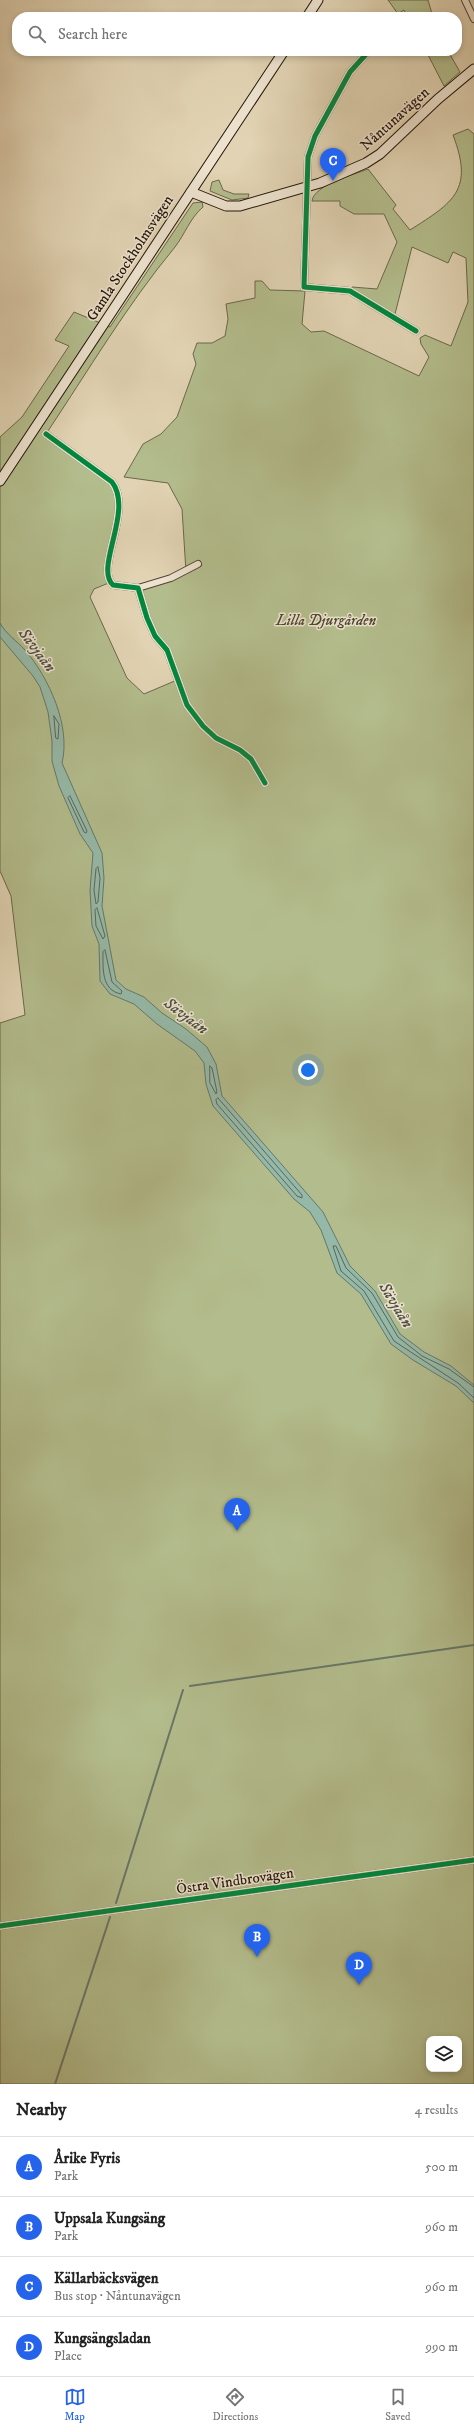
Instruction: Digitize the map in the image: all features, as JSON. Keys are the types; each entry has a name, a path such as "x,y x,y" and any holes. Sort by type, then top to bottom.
{"main road":[{"path":"310,12 318,0"},
{"name":"Gamla Stockholmsvägen","path":"0,481 281,56"},
{"name":"Nåntunavägen","path":"191,192 233,206 250,204 350,172 380,154 412,123 474,68"}],"street":[{"path":"465,0 474,19"},
{"path":"364,56 350,72 316,136 308,157 304,287 350,291 416,330"},
{"path":"46,434 112,482 118,489 120,510 108,576 113,584 138,588 171,578 198,564"},
{"path":"138,588 147,618 155,636 167,650 187,706 203,726 216,738 240,750 251,759 265,783"},
{"name":"Östra Vindbrovägen","path":"0,1926 474,1860"}],"green space":[{"path":"388,0 428,0 432,12 405,12 404,10 397,12"},
{"path":"429,56 451,56 460,72 444,86"},
{"name":"Lilla Djurgården","path":"468,129 474,134 474,2084 0,2084 0,1023 25,1015 11,896 0,871 0,437 22,417 69,346 55,340 74,312 110,327 193,203 202,202 203,207 198,211 179,242 157,269 124,315 46,434 116,486 120,502 109,566 111,582 94,589 90,597 127,678 144,694 177,680 168,650 158,640 136,586 186,572 182,509 168,483 124,477 143,444 161,434 177,417 196,364 193,354 197,343 212,343 225,336 228,319 226,304 255,298 255,281 262,281 270,290 305,291 302,324 311,332 324,331 419,376 429,357 421,344 420,338 425,335 451,346 468,302 466,258 453,252 448,263 412,247 395,314 352,290 352,287 377,289 397,242 384,214 354,214 340,206 340,201 312,201 314,195 327,185 368,169 396,205 393,209 410,230 438,211 456,193 460,182 461,169 459,154 453,135"},
{"path":"219,180 223,190 234,194 249,194 248,198 232,200 210,191 212,182"}],"water":[{"path":"0,623 5,631 34,661 50,688 61,718 64,749 62,763 102,853 104,878 102,906 116,980 126,989 144,997 162,1013 186,1029 207,1047 216,1064 222,1096 323,1212 350,1266 375,1291 400,1334 424,1352 451,1366 474,1385 474,1403 456,1386 413,1360 391,1344 361,1294 337,1273 321,1230 310,1212 294,1199 213,1106 206,1084 204,1063 195,1051 157,1024 134,1004 110,994 100,981 99,944 92,926 90,890 93,853 80,834 59,786 52,761 52,741 48,712 40,687 33,676 0,637"}],"waterway":[{"path":"190,1686 474,1645"},
{"path":"116,1903 183,1690"},
{"path":"55,2084 110,1917"}],"cycle path":[{"path":"364,56 350,72 315,136 308,157 304,287 350,291 416,331"},
{"path":"46,434 112,482 118,494 119,508 110,553 108,577 113,585 138,588 147,618 155,636 167,650 187,705 203,726 216,738 240,750 251,759 265,783"},
{"path":"0,1926 474,1860"}],"place":[{"name":"Källarbäcksvägen","path":"333,181"},
{"name":"Årike Fyris","path":"237,1531"},
{"name":"Uppsala Kungsäng","path":"257,1957"},
{"name":"Kungsängsladan","path":"359,1985"}],"water label":[{"name":"Sävjaån","path":"37,650"},
{"name":"Sävjaån","path":"186,1016"},
{"name":"Sävjaån","path":"396,1305"}]}
